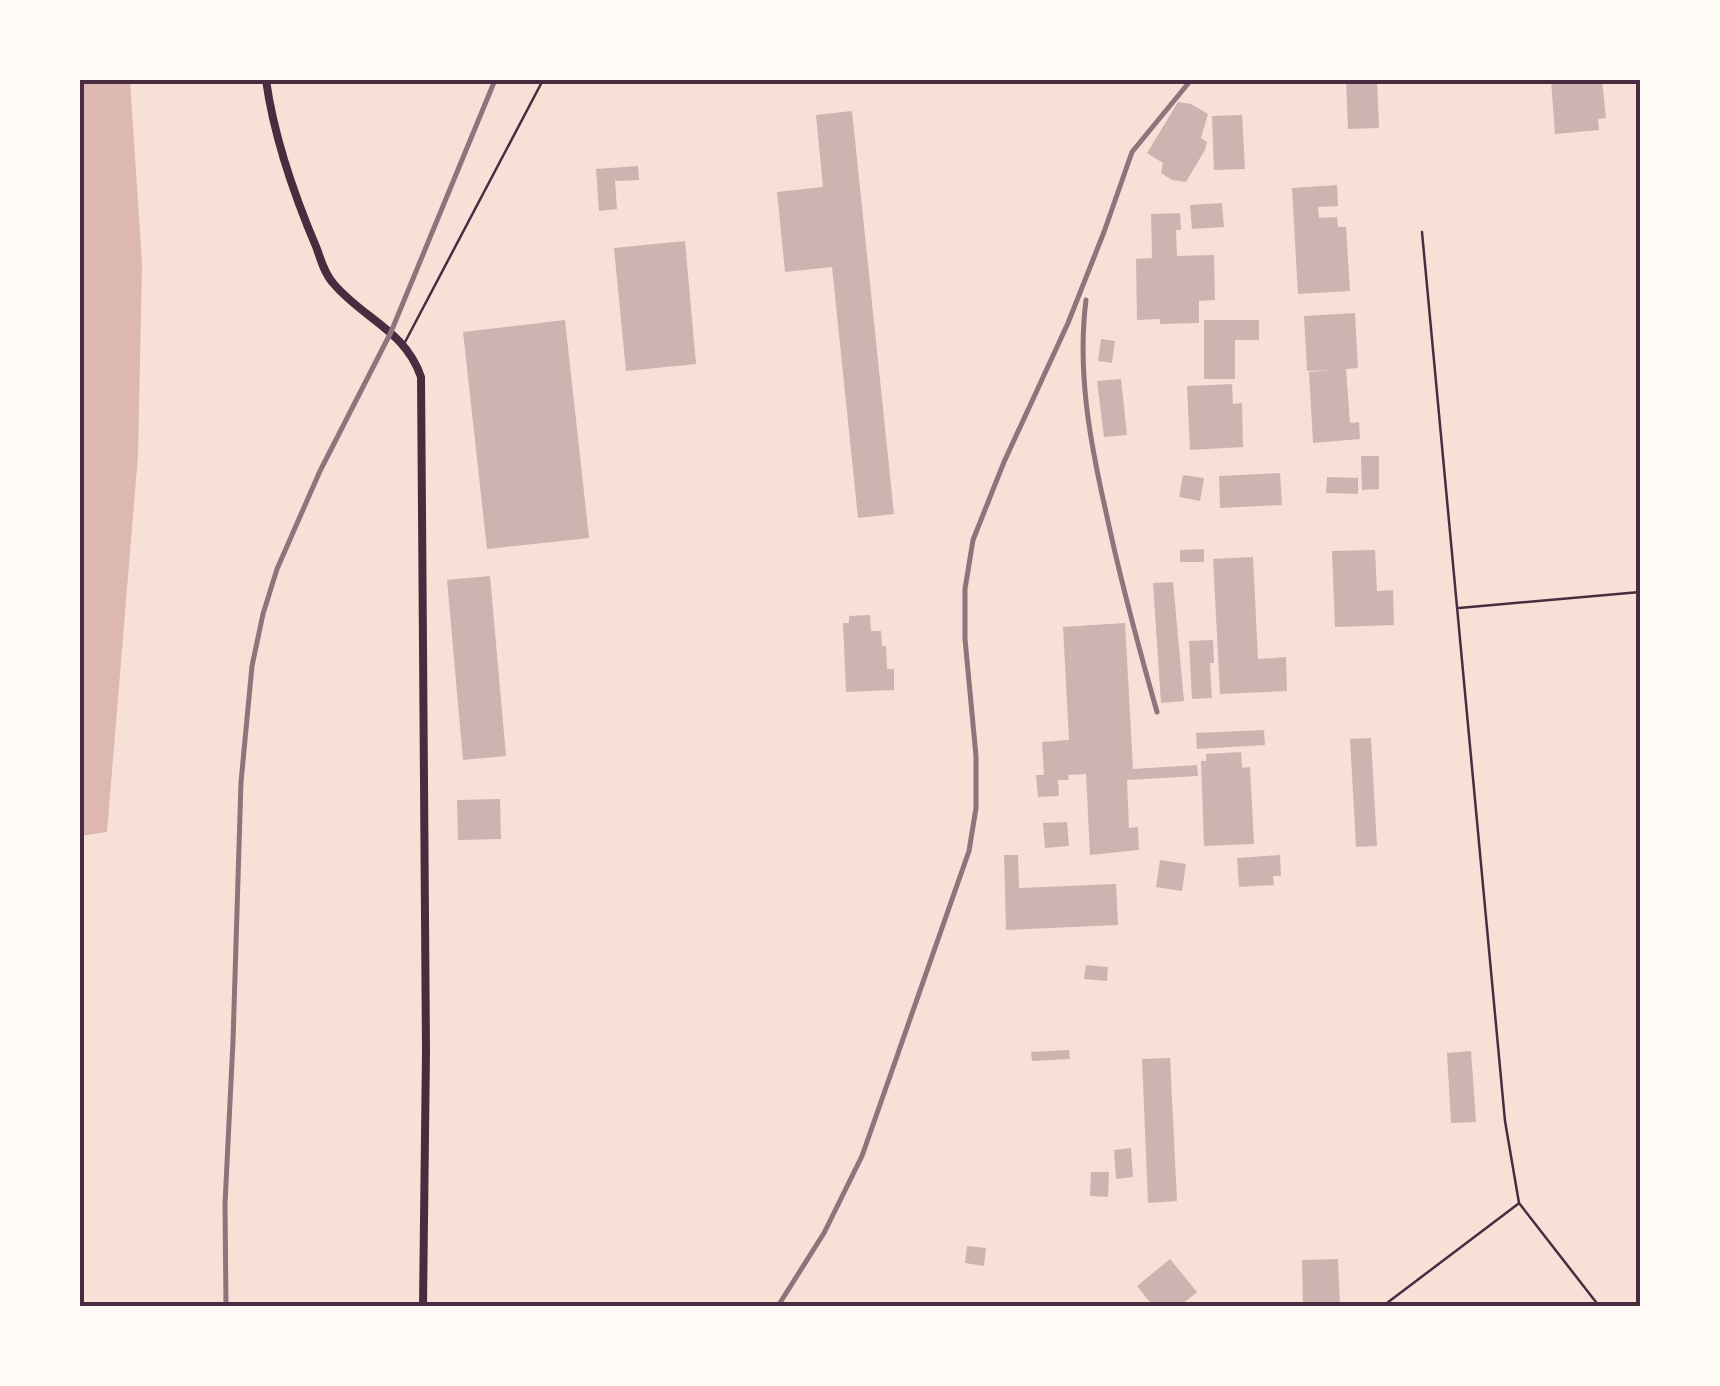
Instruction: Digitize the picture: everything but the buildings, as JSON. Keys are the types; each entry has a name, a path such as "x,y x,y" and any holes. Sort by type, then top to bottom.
{"street":[{"path":"266,80 287,168 330,279 347,299 404,345 421,377 426,1052 423,1306"}],"lane":[{"path":"404,345 543,80"},
{"path":"1422,232 1505,1121 1519,1204 1598,1306"},
{"path":"1458,608 1640,592"},
{"path":"1383,1306 1519,1204"}],"shaded area":[{"path":"80,80 130,80 142,264 138,455 107,832 80,836"}],"railway":[{"path":"226,1306 225,1204 241,782 252,666 263,614 277,569 320,471 391,332 495,80"},
{"path":"778,1306 824,1233 862,1156 969,851 976,808 976,756 965,639 965,589 973,540 1068,323 1132,152 1191,80"},
{"path":"1086,300 1083,354 1090,433 1117,562 1157,712"}]}
